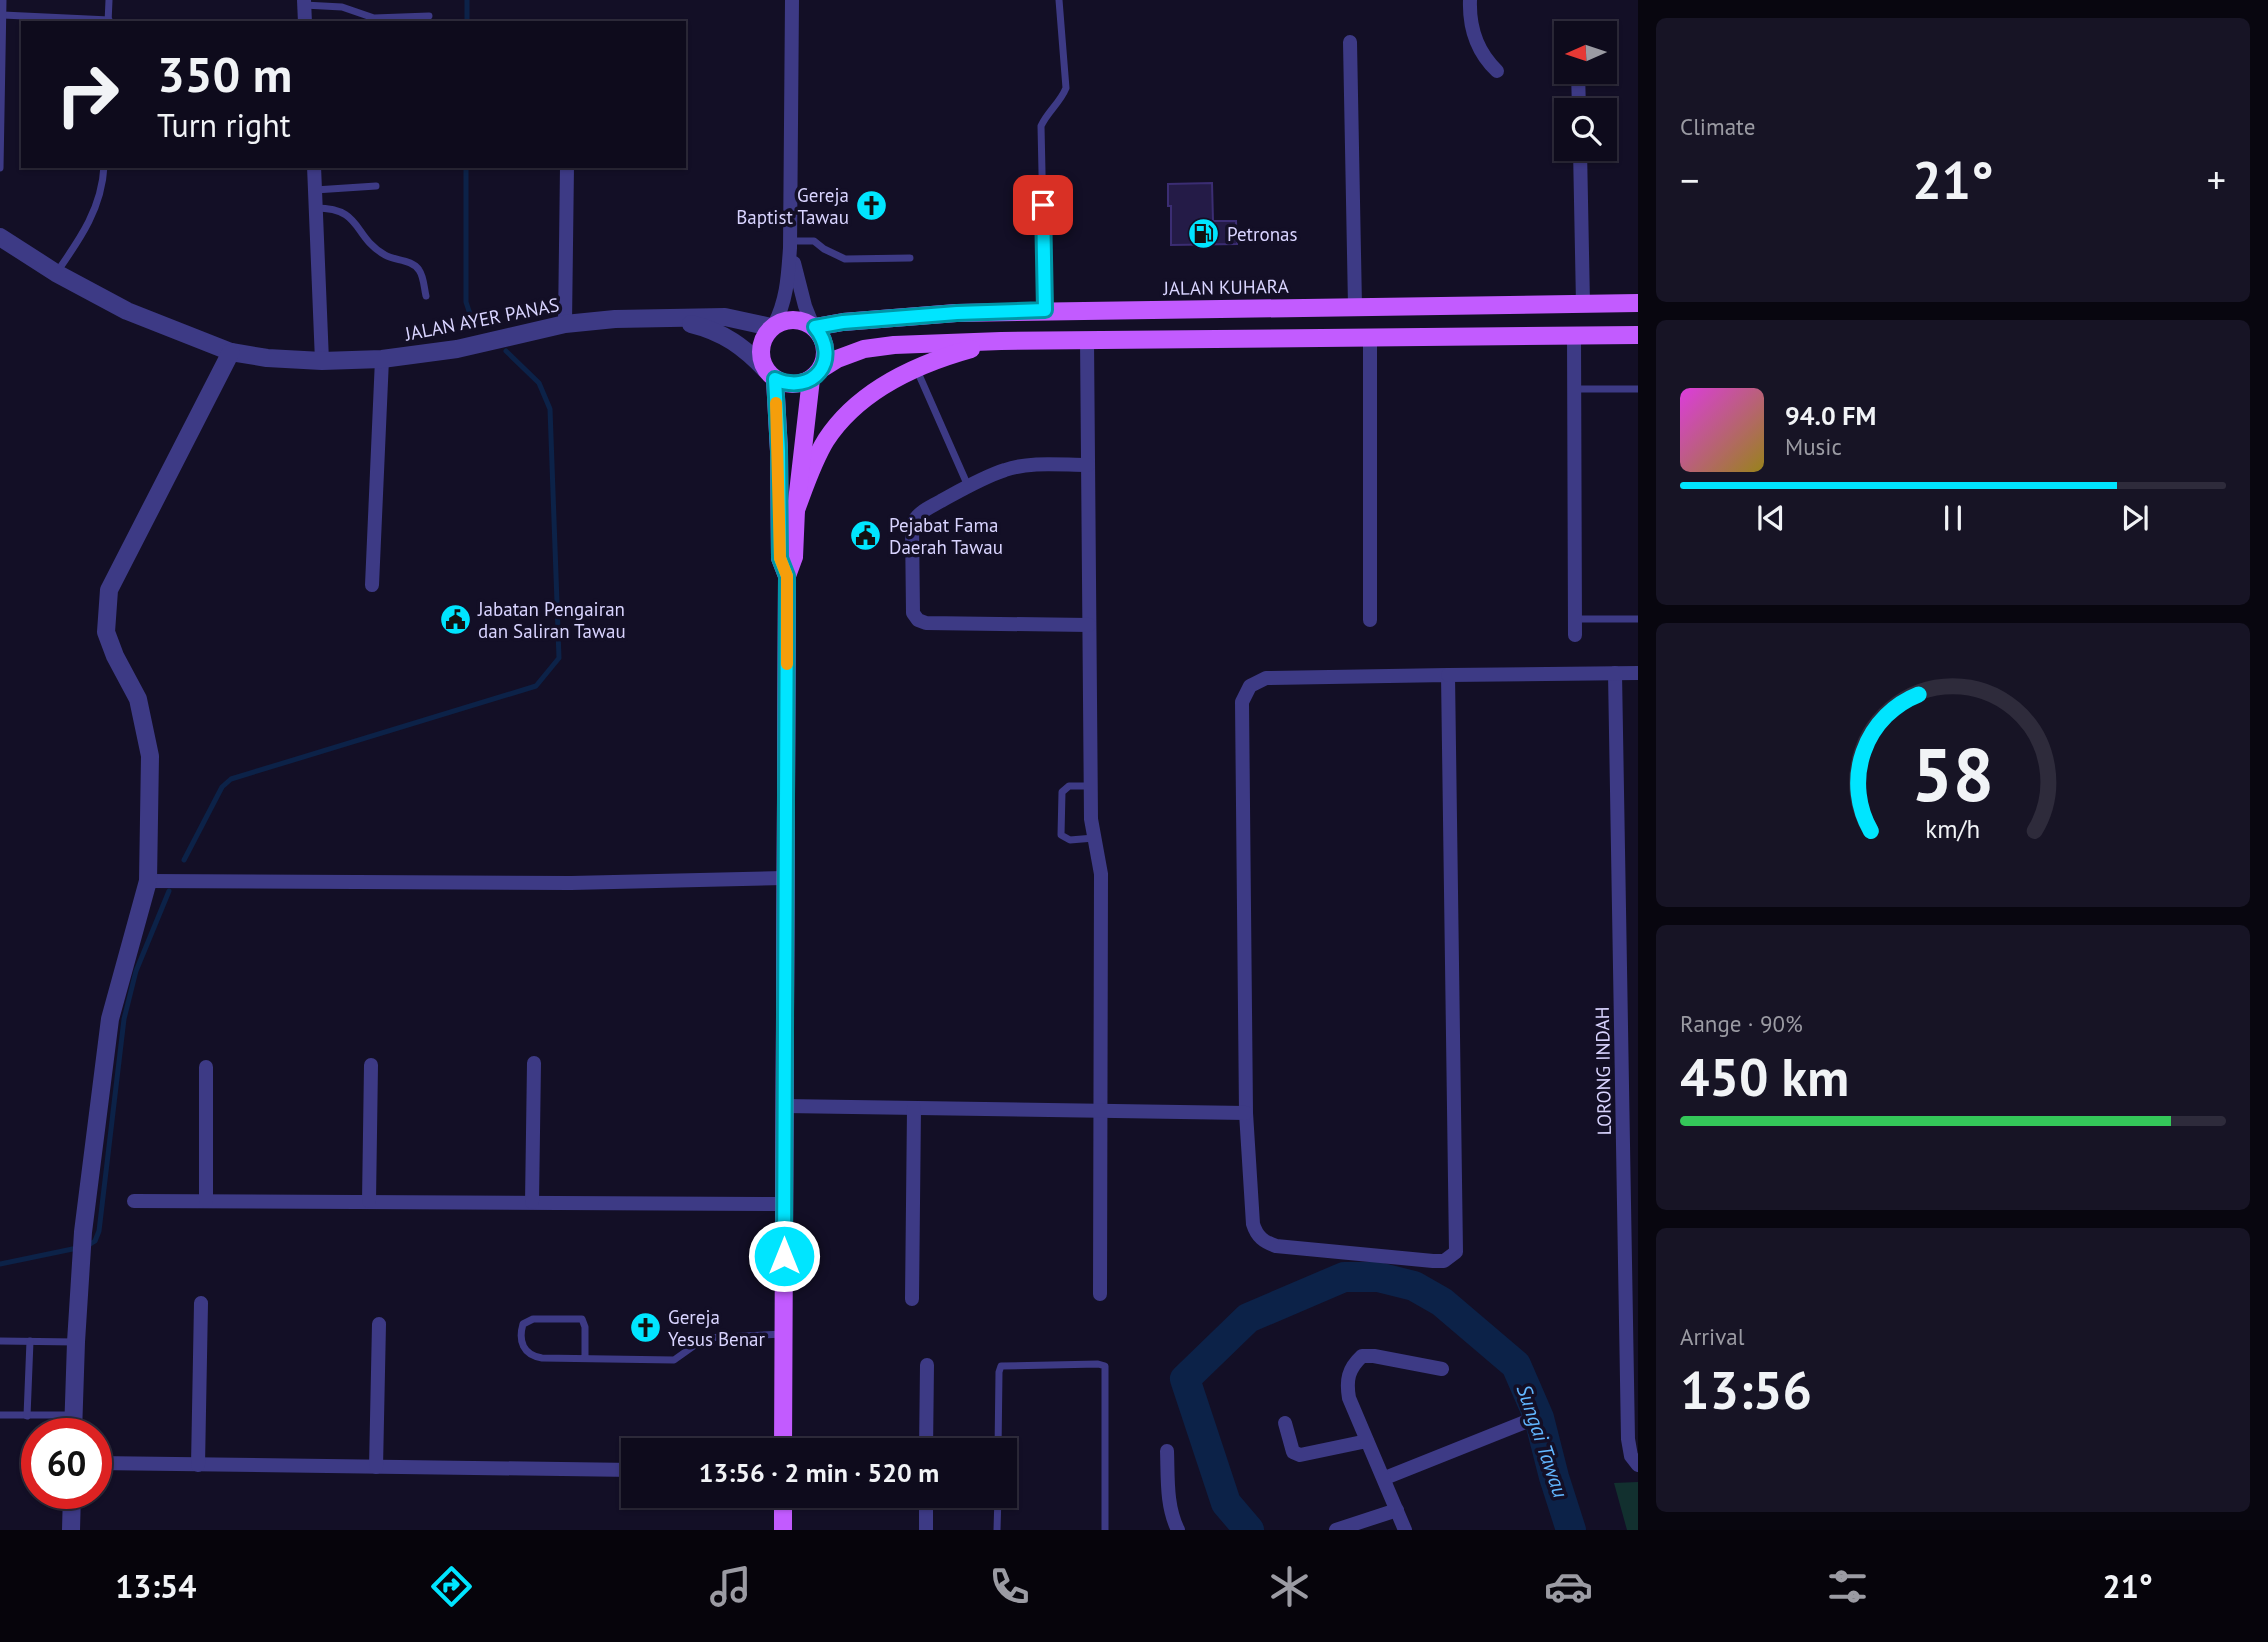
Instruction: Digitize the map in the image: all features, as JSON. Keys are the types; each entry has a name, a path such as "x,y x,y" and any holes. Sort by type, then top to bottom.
{"main road":[{"name":"JALAN KUHARA","path":"814,326 932,314 1045,310 1638,303"},
{"path":"783,1438 787,576 794,557 796,510 816,374 825,358 822,336 814,326 794,319 773,326 761,348 762,360 771,375 779,451 780,558 787,576"},
{"path":"771,375 787,384 799,384 850,354 874,348 1001,341 1638,335"},
{"path":"796,510 827,439 859,404 897,376 950,355 1001,341"},
{"path":"783,1508 783,1530"}],"street":[{"path":"773,326 783,307 788,289 792,0"},
{"path":"1470,0 1469,15 1476,43 1486,61 1497,71"},
{"path":"304,2 305,21"},
{"path":"1350,42 1355,306"},
{"path":"1580,161 1583,304"},
{"path":"314,168 322,361"},
{"path":"565,324 566,168"},
{"name":"JALAN AYER PANAS","path":"0,237 56,273 127,311 231,352 267,358 322,361 382,359 457,349 565,324 615,319 725,317 773,326"},
{"path":"790,244 805,306 814,326"},
{"name":"JALAN AYER PANAS","path":"664,318 711,329 731,339 746,349 771,375"},
{"path":"1574,335 1575,635"},
{"path":"1370,336 1370,620"},
{"path":"1087,340 1090,786 1091,819 1101,874 1100,1294"},
{"path":"74,1418 83,1232 110,1019 148,881 150,756 138,699 115,656 106,632 109,590 231,352"},
{"path":"372,585 382,359"},
{"path":"1088,465 1031,465 1006,469 968,486 915,516 912,525 913,613 918,620 926,623 1089,625"},
{"name":"LORONG INDAH","path":"1615,673 1628,1439 1631,1456 1638,1465"},
{"path":"1448,674 1456,1252 1444,1261 1433,1261 1265,1242 1256,1234 1252,1224 1246,1113 1241,702 1250,686 1266,678 1448,674 1638,673"},
{"path":"148,881 571,883 784,878"},
{"path":"531,1202 534,1063"},
{"path":"369,1201 371,1065"},
{"path":"206,1067 206,1201"},
{"path":"785,1106 1246,1113"},
{"path":"912,1299 914,1108"},
{"path":"135,1202 784,1204"},
{"path":"198,1465 201,1303"},
{"path":"376,1467 379,1324"},
{"path":"1405,1530 1349,1398 1346,1381 1353,1365 1362,1356 1442,1369"},
{"path":"926,1438 927,1365"},
{"path":"1385,1478 1525,1422"},
{"path":"1285,1423 1293,1451 1300,1455 1367,1441"},
{"path":"1167,1451 1169,1504 1178,1530"},
{"path":"112,1463 621,1470"},
{"path":"926,1508 926,1530"},
{"path":"71,1530 72,1509"},
{"path":"1336,1530 1397,1510"}],"lane":[{"path":"0,168 3,0"},
{"path":"3,15 108,21 109,0"},
{"path":"1045,310 1041,127 1048,111 1061,101 1066,88 1059,0"},
{"path":"304,2 342,7 374,18 429,16"},
{"path":"56,273 85,232 99,200 104,168"},
{"path":"315,190 376,186"},
{"path":"316,208 343,212 352,217 376,248 387,256 415,265 421,271 426,296"},
{"path":"790,244 814,241 845,259 910,258"},
{"path":"916,368 968,486"},
{"path":"1574,389 1638,389"},
{"path":"1575,619 1638,619"},
{"path":"1090,786 1069,786 1062,792 1062,835 1070,840 1095,838"},
{"path":"585,1358 585,1327 582,1319 533,1319 523,1324 523,1345 528,1353 535,1357 674,1360 705,1338 784,1334"},
{"path":"0,1341 76,1342"},
{"path":"27,1416 30,1341"},
{"path":"998,1438 1001,1366 1105,1366 1105,1530"},
{"path":"0,1415 39,1418"},
{"path":"998,1508 998,1530"}],"green space":[{"path":"1638,1482 1638,1530 1627,1530 1614,1483"}],"building":[{"path":"1212,183 1213,221 1236,221 1237,244 1171,245 1168,184"}],"waterway":[{"path":"467,0 467,21"},
{"path":"466,168 466,302 471,317"},
{"path":"184,860 222,787 231,779 536,686 559,658 550,409 539,383 506,351"},
{"path":"0,1264 87,1246 95,1241 99,1231 124,1019 136,971 169,891"},
{"name":"Sungai Tawau","path":"1249,1530 1226,1503 1185,1379 1248,1318 1344,1277 1378,1277 1414,1286 1442,1302 1516,1365 1539,1418 1571,1530"}],"slow traffic":[{"path":"776,403 780,558 787,576 787,664"}],"place":[{"name":"Gereja Baptist Tawau","path":"872,206"},
{"name":"Petronas","path":"1204,234"},
{"name":"Pejabat Fama Daerah Tawau","path":"866,536"},
{"name":"Jabatan Pengairan dan Saliran Tawau","path":"455,620"},
{"name":"Gereja Yesus Benar","path":"645,1328"}],"route":[{"path":"784,1256 787,576 780,558 775,379 787,384 799,384 817,374 825,358 825,347 822,336 815,327 825,324 957,313 1045,310 1043,205"}]}
